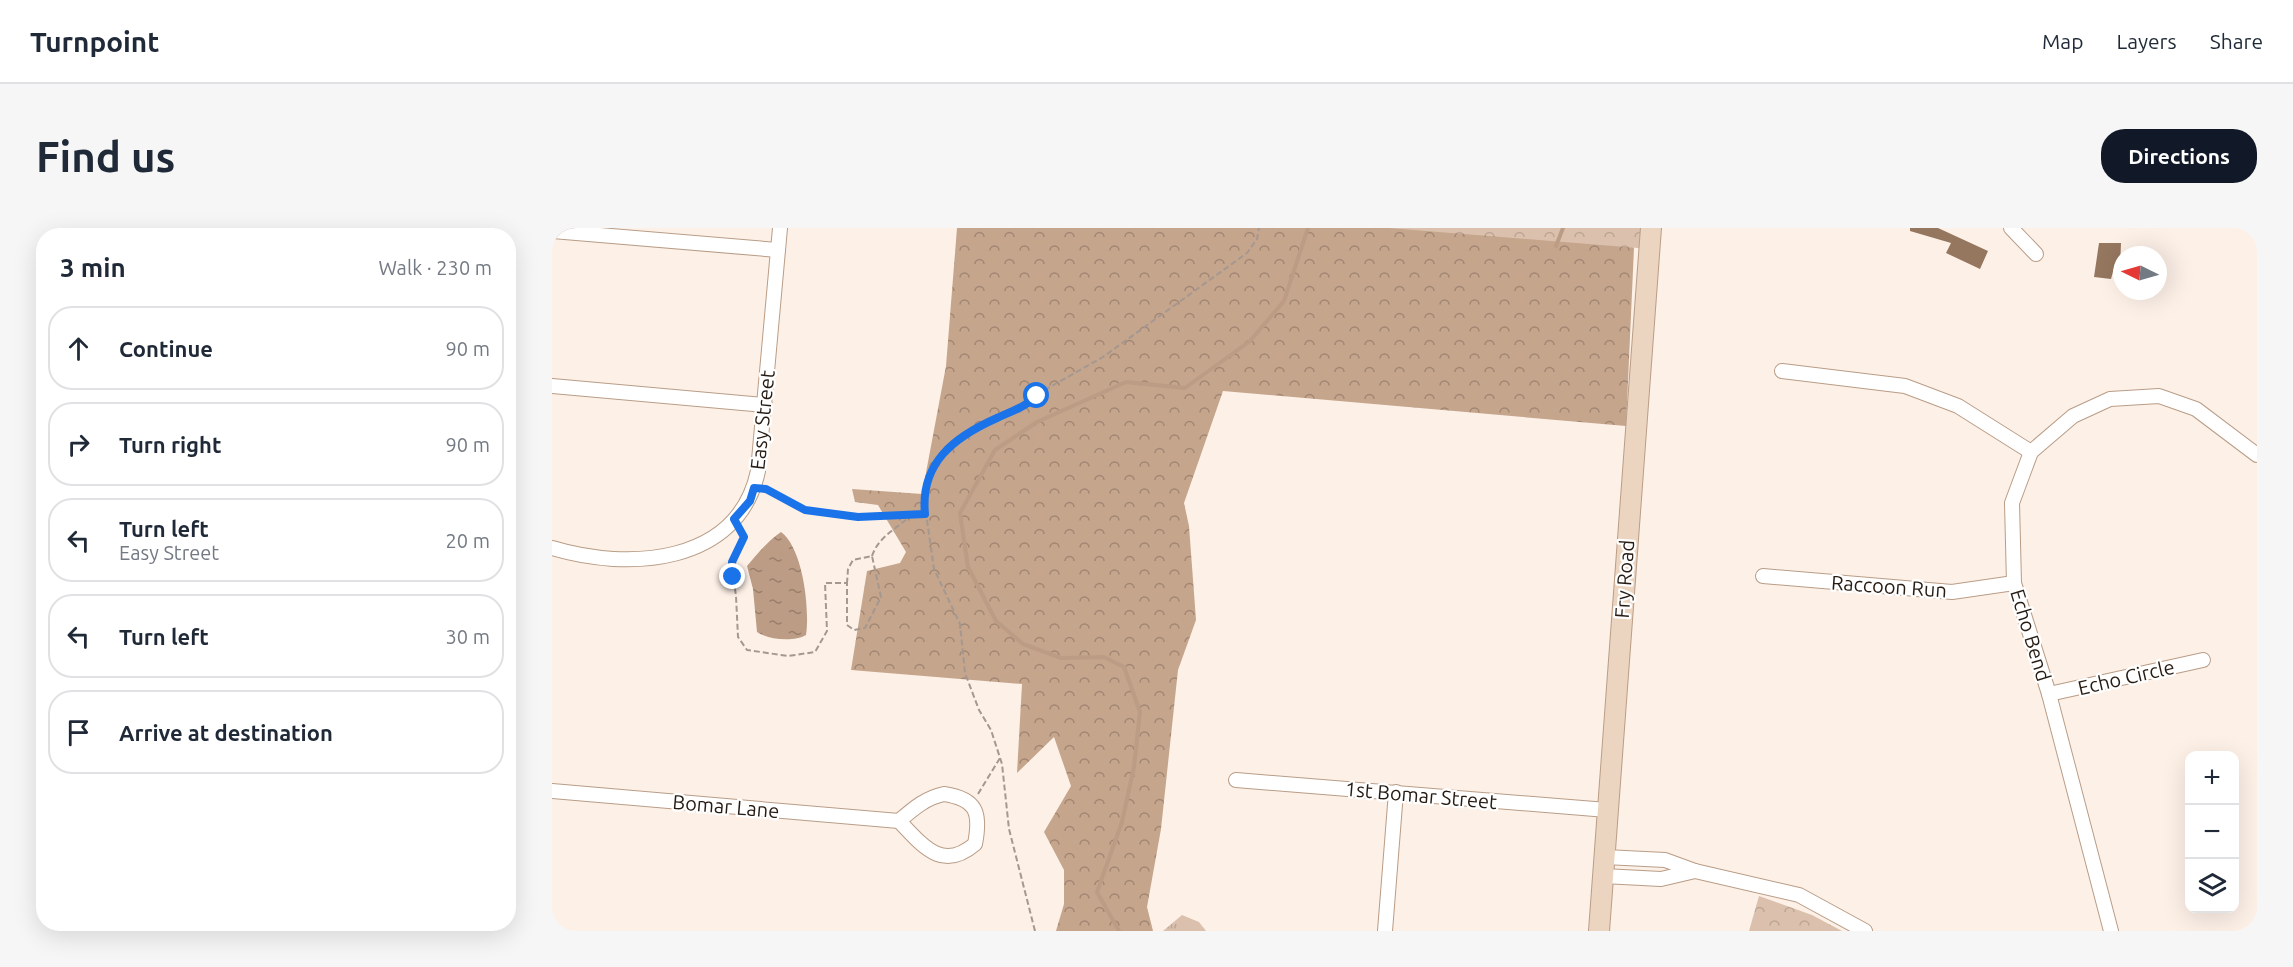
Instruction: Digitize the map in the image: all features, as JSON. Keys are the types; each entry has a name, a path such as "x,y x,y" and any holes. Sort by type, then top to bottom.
{"street":[{"name":"Easy Street","path":"552,548 569,553 608,558 647,559 681,554 701,546 721,532 750,501 754,488 765,405 780,228"},
{"name":"Fry Road","path":"1599,931 1651,228"},
{"path":"2011,228 2036,254"},
{"path":"557,230 778,250"},
{"path":"1782,371 1905,386 1958,406 2031,452"},
{"path":"552,386 765,405"},
{"name":"Echo Bend","path":"2111,931 2049,694 2014,583 2012,503 2031,452 2073,416 2110,399 2159,396 2196,409 2257,455"},
{"name":"Raccoon Run","path":"1762,576 1952,592 2014,583"},
{"name":"Echo Circle","path":"2049,694 2203,660"},
{"name":"1st Bomar Street","path":"1236,780 1607,810"},
{"name":"Bomar Lane","path":"552,791 899,821"},
{"path":"1385,931 1396,792"},
{"path":"944,794 959,796 970,803 978,817 975,844 966,852 952,856 940,857 926,849 899,821 931,797 944,794"},
{"path":"1604,866 1661,879 1695,871 1799,895 1865,931"}],"path":[{"path":"1035,931 1009,829 1000,758 991,730 979,710 965,673 960,624 934,570 925,514 924,490 928,474 936,461 981,426 1029,403 1043,391 1103,357 1150,326 1247,253 1257,239 1259,228"},
{"path":"754,488 766,489 805,510 858,517 925,514"},
{"path":"872,556 853,560 848,569 847,625 854,630 865,628 882,597 872,556 876,546 883,537 908,518 908,515"},
{"path":"734,519 744,532 744,540 732,568 738,637 747,650 799,657 815,652 827,631 825,583 847,584"},
{"path":"970,803 986,784 1000,758"}],"green space":[{"path":"957,228 1617,228 1634,248 1626,426 1223,391 1184,503 1189,526 1196,620 1178,670 1161,829 1147,907 1153,931 1056,931 1064,904 1064,870 1044,832 1071,786 1054,737 1017,773 1022,684 851,670 867,571 900,563 906,552 878,505 855,502 852,489 922,494 946,366"},
{"path":"1389,228 1651,228 1650,249"},
{"path":"1759,896 1812,915 1842,931 1749,931"},
{"path":"1182,915 1199,922 1206,931 1163,931"}],"water":[{"path":"781,532 795,551 806,595 806,635 795,639 775,638 757,632 753,589 747,566 767,543"}],"building":[{"path":"1910,228 1938,228 1988,251 1980,269 1946,253 1951,243 1910,231"},
{"path":"2099,243 2121,243 2121,246 2113,246 2111,279 2094,277"}],"waterway":[{"path":"1119,931 1097,892 1122,822 1134,767 1140,712 1124,667 1104,657 1061,658 1023,644 996,621 968,567 960,513 995,450 1037,422 1126,382 1185,388 1250,341 1284,301 1308,228"},
{"path":"1556,246 1563,228"}],"route":[{"path":"733,577 732,562 744,540 744,532 734,519 750,501 754,488 766,489 805,510 858,517 925,514 925,483 936,461 967,435 999,417 1018,410 1037,396"}]}
